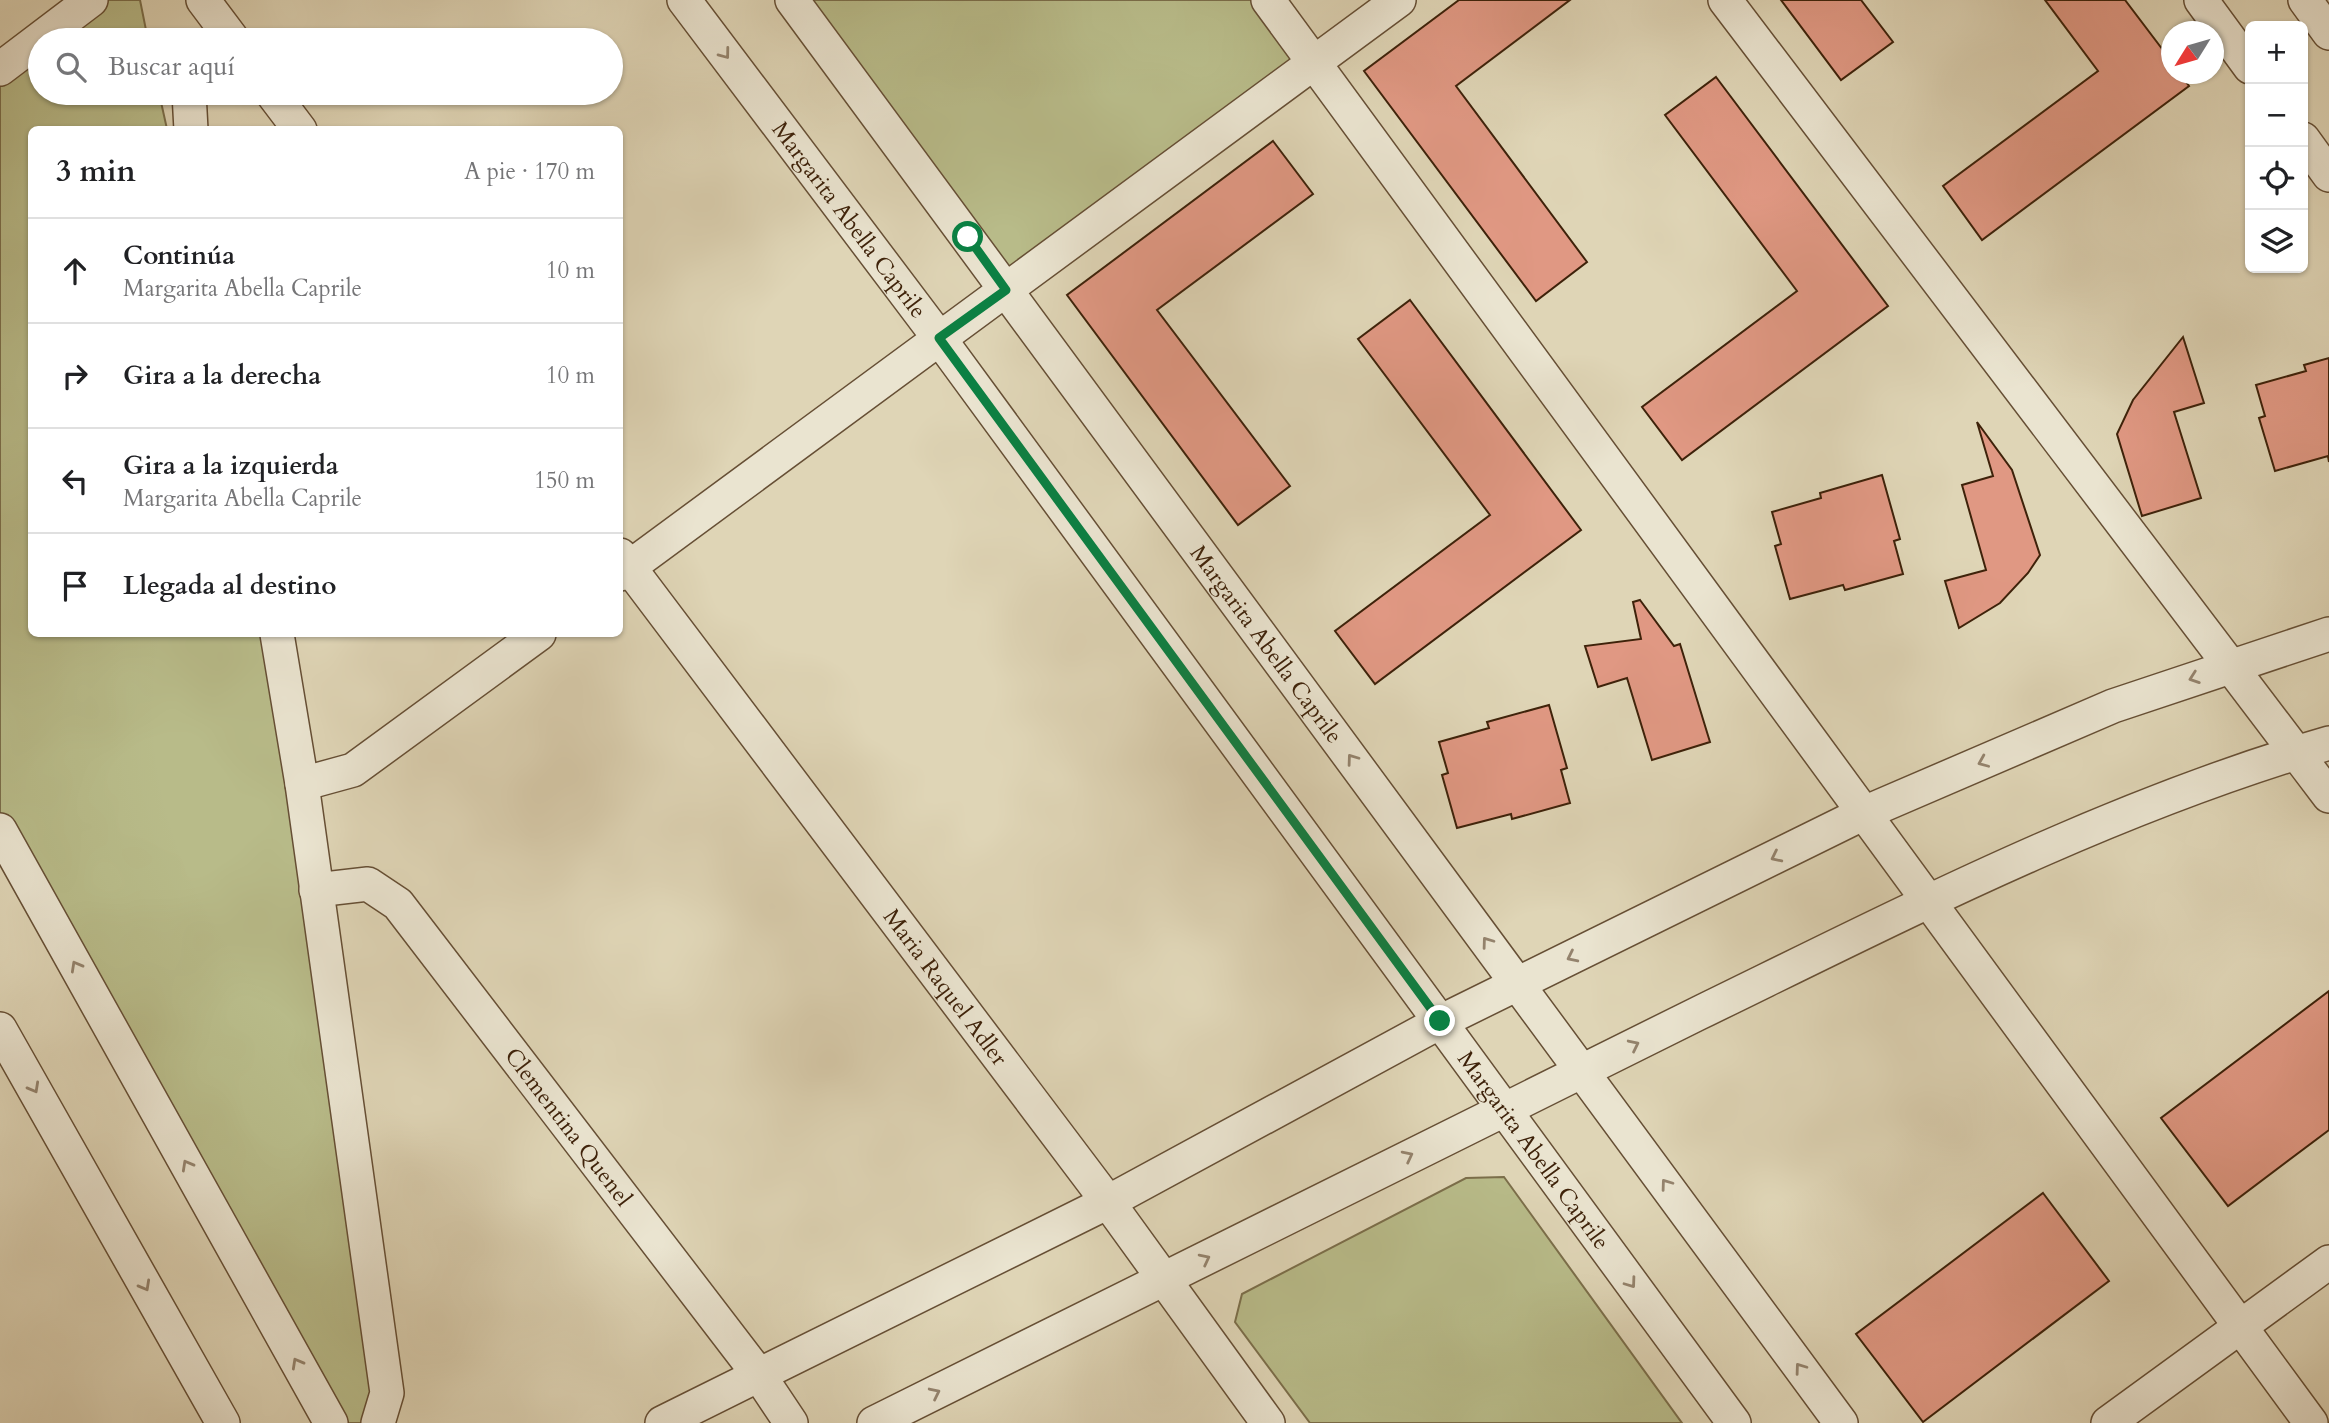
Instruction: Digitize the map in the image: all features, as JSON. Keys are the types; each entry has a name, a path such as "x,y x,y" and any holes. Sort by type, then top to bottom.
{"street":[{"path":"54,28 91,0"},
{"name":"Margarita Abella Caprile","path":"684,0 939,338 1734,1423"},
{"name":"Margarita Abella Caprile","path":"792,0 1841,1423"},
{"path":"1268,0 1862,814 1929,900 2311,1423"},
{"path":"623,566 1006,290 1399,0"},
{"path":"1725,0 2329,796"},
{"path":"2201,0 2245,60"},
{"path":"2305,0 2329,33"},
{"path":"0,69 28,48"},
{"path":"190,105 191,126"},
{"path":"281,105 297,126"},
{"path":"2308,146 2329,175"},
{"name":"Maria Raquel Adler","path":"623,566 1108,1202 1268,1423"},
{"path":"662,1423 1108,1202 1440,1021 1862,814 2113,706 2329,634"},
{"path":"277,637 302,784 387,1393 378,1423"},
{"path":"302,784 353,770 535,637"},
{"path":"874,1423 1504,1108 1929,900 2143,806 2329,743"},
{"path":"0,830 331,1423"},
{"name":"Clementina Quenel","path":"316,890 368,884 398,904 759,1376 790,1423"},
{"path":"0,1029 223,1423"},
{"path":"2108,1423 2329,1262"}],"green space":[{"path":"92,0 140,0 146,28 54,28"},
{"path":"792,0 1268,0 1314,62 1006,290"},
{"path":"28,47 28,105 162,105 166,126 28,126 28,637 271,637 378,1423 331,1423 0,830 0,68"},
{"path":"1504,1177 1682,1423 1310,1423 1235,1322 1242,1294 1466,1178"}],"building":[{"path":"1459,0 1570,0 1456,86 1587,262 1536,301 1364,71"},
{"path":"1781,0 1861,0 1893,42 1841,80"},
{"path":"2045,0 2125,0 2161,47 2161,84 2189,86 1982,240 1943,186 2098,71"},
{"path":"1716,77 1888,306 1682,460 1642,407 1797,291 1665,115"},
{"path":"1273,141 1313,194 1157,310 1290,486 1238,525 1067,295"},
{"path":"1410,300 1581,530 1375,684 1335,631 1490,515 1358,339"},
{"path":"2183,337 2204,403 2174,412 2201,498 2142,516 2117,434 2133,400"},
{"path":"2329,358 2329,462 2328,456 2275,471 2259,418 2265,416 2256,385 2306,371 2304,365"},
{"path":"1977,422 2012,470 2040,555 2028,573 2000,603 1959,628 1945,581 1986,570 1962,485 1993,476"},
{"path":"1882,475 1900,539 1894,541 1903,574 1845,590 1843,585 1790,599 1775,546 1781,544 1772,512 1821,498 1820,493"},
{"path":"1640,600 1674,646 1680,644 1710,742 1652,760 1627,678 1598,687 1585,646 1641,639 1633,602"},
{"path":"1549,705 1567,768 1561,770 1570,803 1512,819 1511,814 1457,828 1442,775 1448,773 1439,742 1489,728 1487,722"},
{"path":"2329,991 2329,1130 2228,1206 2161,1118"},
{"path":"2043,1193 2109,1281 1923,1422 1856,1334"}],"route":[{"path":"968,237 1006,290 939,338 1440,1021"}]}
